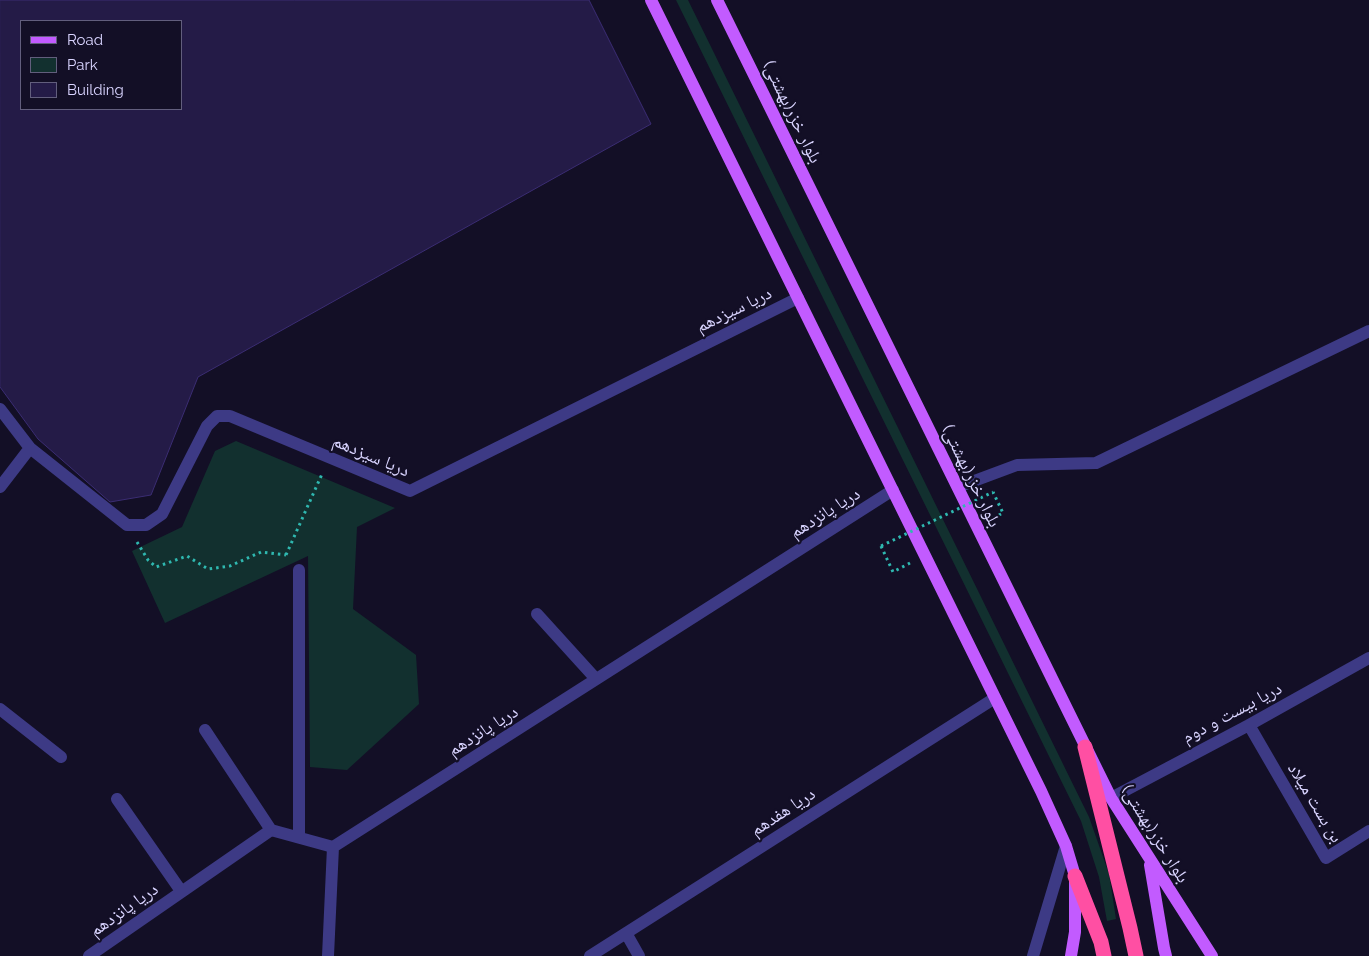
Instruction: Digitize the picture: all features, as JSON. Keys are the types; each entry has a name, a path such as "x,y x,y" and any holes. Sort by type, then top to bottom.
{"highway":[{"path":"1085,747 1136,956"},
{"path":"1075,876 1101,942 1104,956"}],"main road":[{"path":"651,0 1041,791 1066,846 1075,876 1076,956"},
{"name":"بلوار خزر(بهشتی)","path":"717,0 1111,798 1212,956"},
{"path":"1149,858 1166,956"},
{"path":"1071,956 1075,932"}],"street":[{"name":"دریا سیزدهم","path":"127,526 146,525 162,514 207,426 217,416 230,416 410,491 798,298"},
{"path":"958,487 1017,465 1096,463 1369,331"},
{"path":"0,409 30,448 127,526"},
{"path":"0,487 30,448"},
{"name":"دریا پانزدهم","path":"333,846 893,490"},
{"path":"298,837 300,570"},
{"path":"537,614 596,679"},
{"name":"دریا بیست و دوم","path":"1111,798 1249,725 1369,658"},
{"name":"دریا هفدهم","path":"590,956 995,698"},
{"path":"0,709 61,757"},
{"name":"بن بست میلاد","path":"1249,725 1326,858 1369,831"},
{"path":"205,730 271,830 333,846 328,956"},
{"path":"117,800 181,892"},
{"name":"دریا پانزدهم","path":"89,956 271,830"},
{"path":"1033,956 1066,846"},
{"path":"626,933 639,956"}],"path":[{"path":"286,555 329,457"},
{"path":"893,572 881,546 993,492 1003,513"},
{"path":"127,526 148,560 156,567 187,556 208,568 230,566 261,552 286,555 300,570"}],"green space":[{"path":"676,0 688,0 1089,817 1109,874 1116,919 1107,921 1099,877 1081,821"},
{"path":"236,441 395,508 357,527 353,609 416,655 419,704 347,770 310,767 308,556 165,623 132,551 182,527 215,451"}],"building":[{"path":"0,0 589,0 651,124 198,377 151,495 110,502 38,439 0,387"}]}
